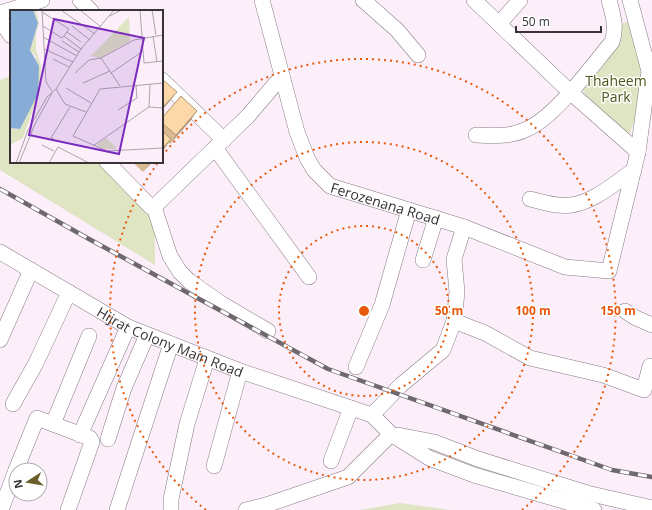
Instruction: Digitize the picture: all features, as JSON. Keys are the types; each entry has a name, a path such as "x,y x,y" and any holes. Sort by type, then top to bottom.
{"street":[{"path":"0,13 42,0"},
{"path":"80,0 90,10"},
{"name":"Ferozenana Road","path":"262,0 282,76 307,158 314,170 330,186 464,227 565,267 609,271 634,170"},
{"path":"363,0 397,30 418,55"},
{"path":"474,0 570,92 638,152"},
{"path":"499,24 520,0"},
{"path":"476,135 508,135 526,130 537,124 570,92 612,42 615,26 609,0"},
{"path":"530,200 560,205 571,205 584,202 634,170 638,152 649,71 630,0"},
{"path":"0,19 10,34"},
{"path":"107,163 150,208 154,207 248,116 282,76"},
{"path":"163,81 220,144 309,277"},
{"path":"154,207 170,256 180,272 189,281 222,304 268,331"},
{"path":"356,367 382,305 409,210"},
{"path":"423,260 436,218"},
{"path":"464,227 454,259 457,292 454,321 443,350 401,385 372,415 391,434 429,458 459,469 594,510"},
{"name":"Hijrat Colony Main Road","path":"0,252 128,327 240,371 372,415"},
{"path":"0,340 31,270"},
{"path":"13,404 36,363 69,292"},
{"path":"625,311 652,325"},
{"path":"454,321 485,333 530,358 603,375 644,390 650,366"},
{"path":"80,434 128,327"},
{"path":"108,439 124,388 147,335"},
{"path":"53,424 89,336"},
{"path":"117,510 171,344"},
{"path":"171,510 171,499 187,424 207,359"},
{"path":"214,466 240,371"},
{"path":"331,461 351,408"},
{"path":"19,462 36,419 38,418 90,438 92,442 68,510"},
{"path":"391,434 434,442 478,459 587,493 652,508"},
{"path":"246,510 266,505 348,477 391,434"},
{"path":"1,510 8,491"}],"green space":[{"name":"Thaheem Park","path":"629,21 641,69 641,88 636,116 630,133 625,131 586,97 583,90 583,85 618,25"},
{"path":"10,76 10,163 102,163 155,216 155,265 0,170 0,80"},
{"path":"400,503 450,510 360,510"}],"building":[{"path":"163,80 177,92 163,107"},
{"path":"181,96 197,111 176,135 163,124 163,117"},
{"path":"163,132 171,139 163,148"}],"railway":[{"path":"0,189 328,369 612,470 652,477"}]}
